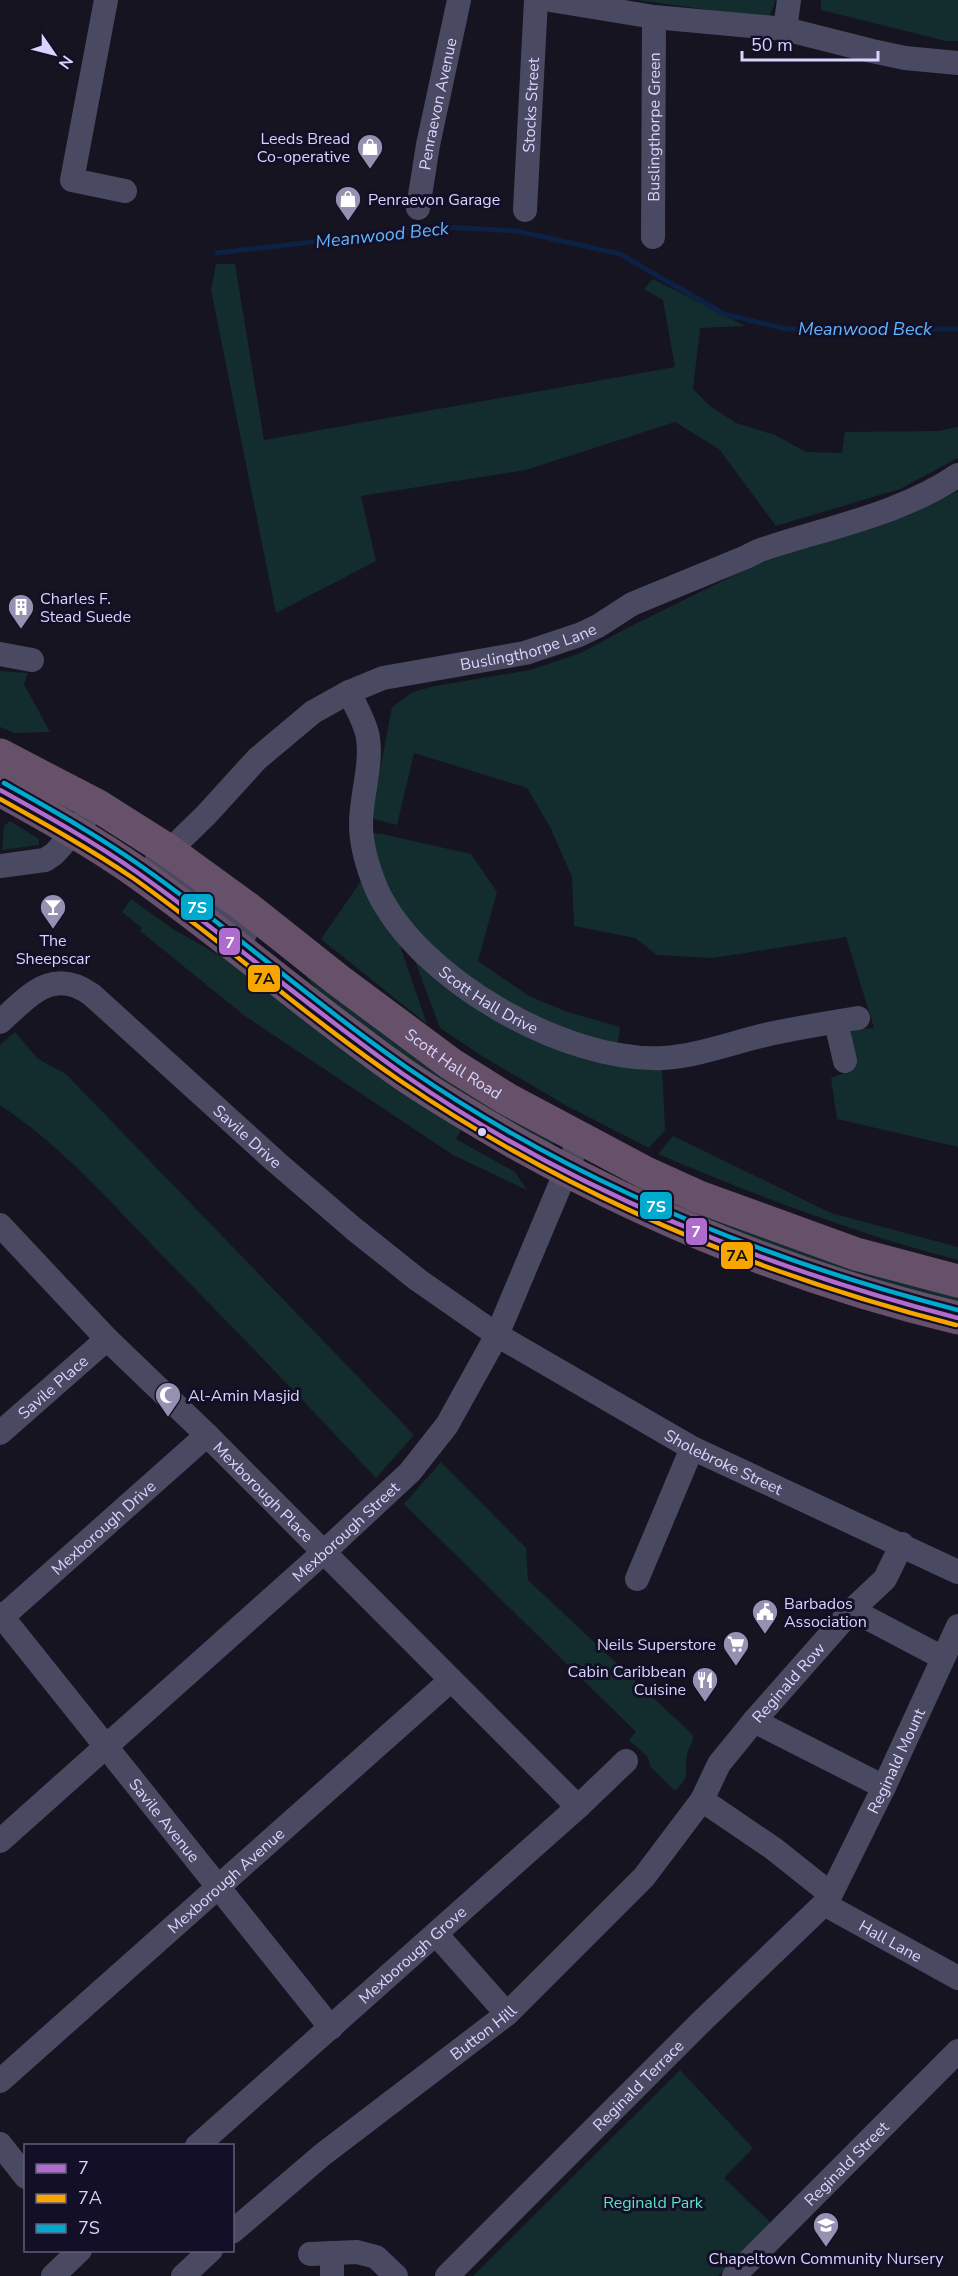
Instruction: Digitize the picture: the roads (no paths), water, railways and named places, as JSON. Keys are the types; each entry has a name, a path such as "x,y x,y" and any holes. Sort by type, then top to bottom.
{"highway":[{"name":"Scott Hall Road","path":"0,755 98,806 169,851 451,1064 507,1099 646,1173 699,1197 856,1254 958,1281"},
{"name":"Scott Hall Road","path":"0,790 137,873 310,1006 405,1075 487,1126 566,1171 614,1196 752,1255 923,1310 958,1318"}],"street":[{"path":"106,0 72,180 125,192"},
{"name":"Penraevon Avenue","path":"418,208 428,145 459,0"},
{"name":"Stocks Street","path":"525,210 536,0"},
{"path":"550,0 654,17 785,29 905,58 958,63"},
{"path":"785,29 789,0"},
{"name":"Buslingthorpe Green","path":"653,237 654,17"},
{"name":"Buslingthorpe Lane","path":"137,873 169,851 257,759 313,712 349,692 383,678 525,653 579,634 598,626 632,604 758,551 924,496 958,475"},
{"path":"0,654 32,660"},
{"name":"Scott Hall Drive","path":"349,692 368,737 368,765 361,825 365,852 377,890 402,929 434,962 472,991 508,1015 538,1030 581,1047 619,1056 664,1058 847,1020 845,1061"},
{"path":"0,866 45,860 54,854 98,806"},
{"name":"Scott Hall Road","path":"169,851 171,870 189,890 283,966 310,1006"},
{"name":"Savile Drive","path":"0,1022 37,989 51,984 66,983 86,991 354,1229 418,1280 497,1335"},
{"name":"Mexborough Street","path":"0,1841 324,1552 410,1472 447,1425 497,1335 580,1138"},
{"name":"Mexborough Place","path":"0,1225 107,1339 207,1435 578,1807"},
{"name":"Sholebroke Street","path":"497,1335 692,1448 903,1544 958,1572"},
{"name":"Savile Place","path":"0,1433 107,1339"},
{"name":"Mexborough Drive","path":"1,1617 207,1435"},
{"path":"638,1579 692,1448"},
{"name":"Reginald Row","path":"702,1800 719,1764 852,1610 885,1580 903,1544"},
{"path":"852,1610 943,1659"},
{"name":"Savile Avenue","path":"1,1617 331,2028"},
{"name":"Reginald Mount","path":"826,1895 884,1787 958,1626"},
{"name":"Mexborough Avenue","path":"0,2081 451,1680"},
{"path":"754,1721 884,1787"},
{"name":"Mexborough Grove","path":"198,2144 578,1807 626,1761"},
{"name":"Hall Lane","path":"702,1800 774,1849 826,1895 958,1978"},
{"name":"Button Hill","path":"234,2230 322,2155 507,2014 644,1876 702,1800"},
{"name":"Reginald Terrace","path":"447,2276 826,1895"},
{"path":"436,1934 507,2014"},
{"name":"Reginald Street","path":"734,2276 958,2051"},
{"path":"0,2144 24,2174"},
{"path":"53,2276 78,2252"},
{"path":"325,2261 357,2252 376,2257 396,2276"}],"waterway":[{"name":"Meanwood Beck","path":"217,253 444,227 517,231 620,254 724,314 786,329 958,329"}],"place":[{"name":"Leeds Bread Co-operative","path":"370,170"},
{"name":"Penraevon Garage","path":"348,222"},
{"name":"Charles F. Stead Suede","path":"21,630"},
{"name":"The Sheepscar","path":"53,930"},
{"name":"Al-Amin Masjid","path":"168,1418"},
{"name":"Barbados Association","path":"765,1635"},
{"name":"Neils Superstore","path":"736,1667"},
{"name":"Cabin Caribbean Cuisine","path":"705,1703"},
{"name":"Chapeltown Community Nursery","path":"826,2248"}],"park label":[{"name":"Reginald Park","path":"653,2202"}]}
